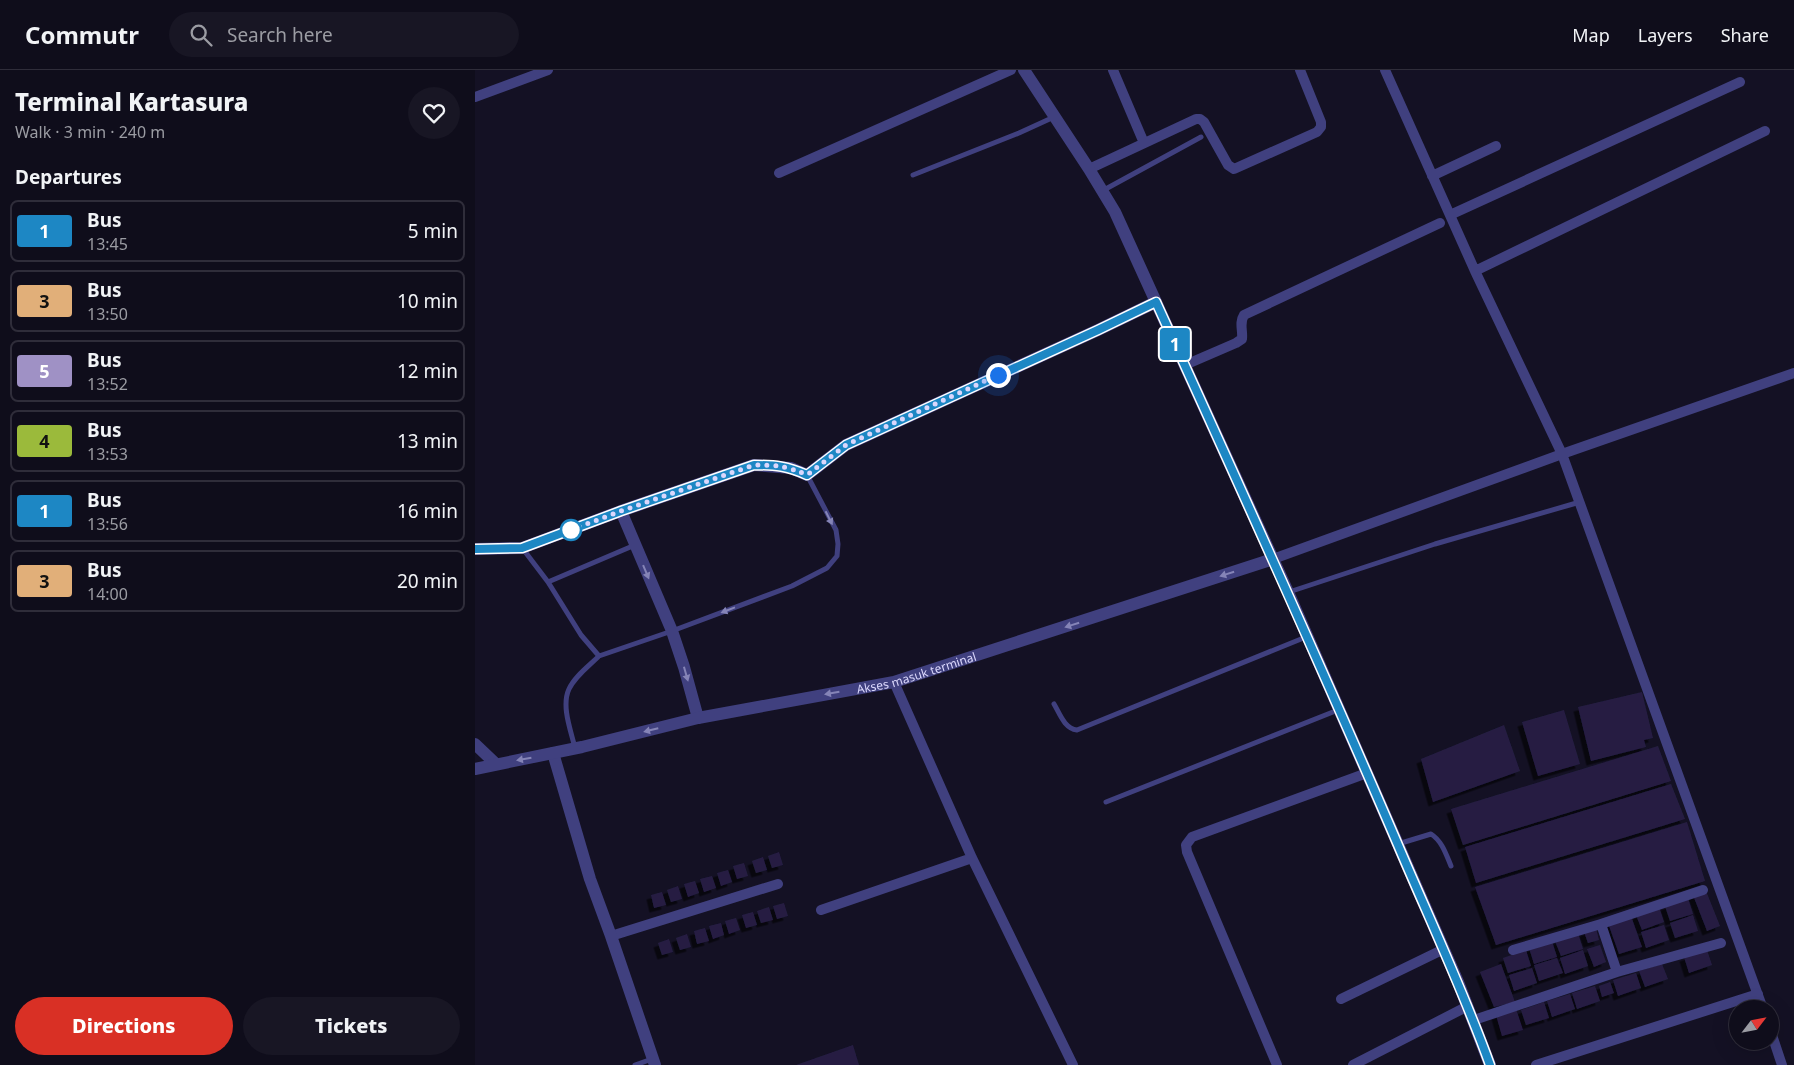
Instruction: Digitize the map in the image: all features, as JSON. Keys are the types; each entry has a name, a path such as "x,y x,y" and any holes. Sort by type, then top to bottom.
{"street":[{"path":"475,97 548,70"},
{"path":"779,173 1011,70"},
{"path":"1024,70 1115,212 1288,592 1444,949 1474,1020 1489,1065"},
{"path":"1113,70 1144,143"},
{"path":"1089,169 1196,119 1204,122 1228,165 1234,169 1317,132 1321,127 1321,122 1299,70"},
{"path":"1385,70 1475,271 1562,454 1760,1000"},
{"path":"1450,215 1740,82"},
{"path":"1475,271 1765,131"},
{"path":"1432,176 1496,146"},
{"path":"1185,365 1242,339 1241,319 1244,316 1440,222"},
{"path":"475,549 522,548 754,465 775,465 791,468 807,475 846,445 1156,302"},
{"path":"1273,559 1562,454 1794,373"},
{"path":"621,511 672,631 698,718"},
{"name":"Akses masuk terminal","path":"475,769 575,748 698,718 894,682 1273,559"},
{"path":"894,682 972,858 1073,1065"},
{"path":"475,744 496,764"},
{"path":"553,753 590,879 654,1062"},
{"path":"1277,1065 1187,852 1186,845 1192,837 1367,773"},
{"path":"821,910 972,858"},
{"path":"611,936 778,884"},
{"path":"1513,950 1601,924 1703,890"},
{"path":"1601,924 1617,972"},
{"path":"1474,1020 1617,972 1721,942"},
{"path":"1341,999 1444,949"},
{"path":"1536,1065 1758,994"},
{"path":"1353,1065 1468,1006"},
{"path":"1777,1050 1782,1065"}],"lane":[{"path":"913,175 1055,117"},
{"path":"1102,191 1201,137"},
{"path":"575,748 568,716 569,689 582,672 599,656 792,586 827,568 837,556 836,530 807,475"},
{"path":"1288,592 1435,544 1580,502"},
{"path":"548,582 635,545"},
{"path":"522,548 548,582 568,616 599,656"},
{"path":"1054,704 1066,725 1071,729 1077,730 1307,637"},
{"path":"1107,802 1339,709"},
{"path":"1398,844 1431,834 1441,844 1451,866"},
{"path":"635,1065 654,1062"}],"building":[{"path":"1642,692 1653,738 1644,740 1646,747 1591,761 1578,707"},
{"path":"1564,710 1580,764 1538,776 1522,722"},
{"path":"1504,725 1520,771 1433,802 1421,759"},
{"path":"1658,746 1671,781 1463,845 1451,809"},
{"path":"1671,784 1685,819 1476,883 1465,847"},
{"path":"1687,822 1705,881 1496,945 1475,887"},
{"path":"779,852 783,865 772,868 768,856"},
{"path":"763,857 767,870 756,873 752,861"},
{"path":"744,863 748,876 737,879 733,866"},
{"path":"728,870 732,882 721,886 717,873"},
{"path":"712,876 716,888 704,892 700,879"},
{"path":"695,881 699,893 688,897 684,884"},
{"path":"678,886 682,899 671,902 667,890"},
{"path":"1706,891 1720,926 1707,931 1693,895"},
{"path":"662,892 666,905 654,908 651,895"},
{"path":"1688,898 1693,914 1670,921 1665,906"},
{"path":"784,903 788,916 777,919 773,906"},
{"path":"769,907 773,920 761,923 757,911"},
{"path":"1659,907 1664,922 1642,930 1636,915"},
{"path":"753,912 757,925 746,928 742,915"},
{"path":"1693,915 1698,931 1675,938 1670,923"},
{"path":"1631,916 1642,947 1619,954 1608,923"},
{"path":"736,918 740,930 729,934 725,921"},
{"path":"721,923 724,935 713,939 709,926"},
{"path":"1664,925 1669,940 1646,948 1641,932"},
{"path":"705,928 709,941 697,944 694,931"},
{"path":"1596,928 1599,940 1588,943 1584,932"},
{"path":"1578,933 1583,949 1561,956 1555,941"},
{"path":"687,934 691,947 680,950 676,938"},
{"path":"669,939 673,952 662,955 658,943"},
{"path":"1552,941 1557,957 1534,964 1529,948"},
{"path":"1600,945 1606,962 1594,967 1587,949"},
{"path":"1526,950 1531,966 1508,973 1503,958"},
{"path":"1583,950 1588,966 1565,974 1560,958"},
{"path":"1707,950 1712,965 1689,973 1684,957"},
{"path":"1557,958 1563,973 1539,981 1534,965"},
{"path":"1501,964 1515,1002 1494,1007 1480,972"},
{"path":"1662,964 1668,979 1645,987 1639,971"},
{"path":"1532,968 1537,983 1514,991 1509,975"},
{"path":"1636,973 1641,988 1618,996 1613,980"},
{"path":"1610,982 1614,993 1602,997 1599,986"},
{"path":"1595,986 1600,1001 1577,1009 1572,993"},
{"path":"1570,994 1575,1009 1552,1017 1547,1001"},
{"path":"1544,1002 1549,1018 1526,1025 1521,1010"},
{"path":"1516,1009 1523,1030 1502,1036 1496,1015"},
{"path":"853,1045 859,1065 796,1065"}],"bus line":[{"name":"1","path":"475,549 522,548 754,465 775,465 791,468 807,475 846,445 1156,302 1288,592 1458,982 1490,1065"}],"route":[{"path":"571,530 754,465 775,465 791,468 807,475 846,445 998,375"}]}
